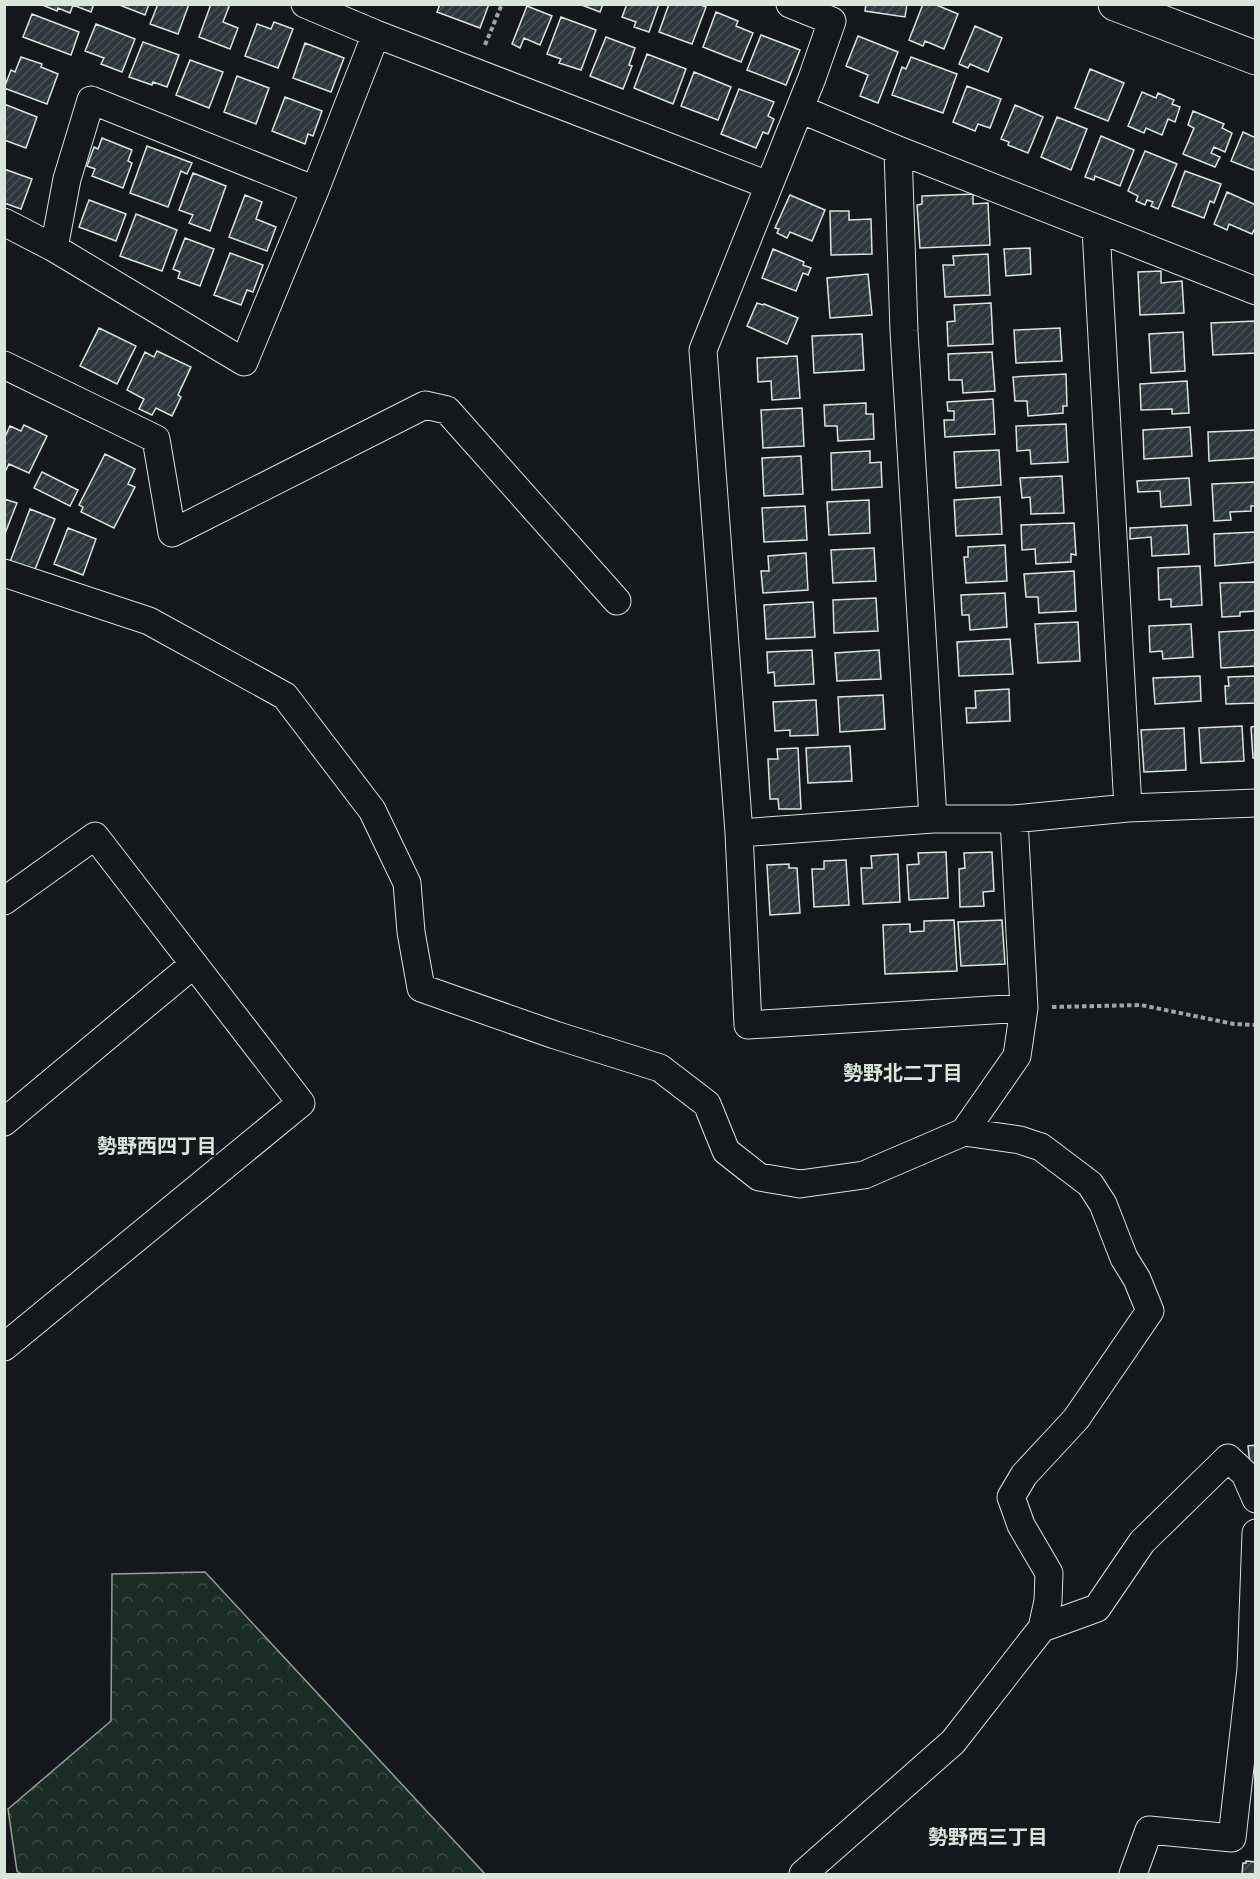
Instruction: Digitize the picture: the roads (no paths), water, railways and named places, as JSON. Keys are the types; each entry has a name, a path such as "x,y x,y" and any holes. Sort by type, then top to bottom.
{"street":[{"path":"305,4 376,34 768,185"},
{"path":"790,4 832,21 800,108 703,350 739,833 748,1025 1024,1008"},
{"path":"1115,4 1256,57"},
{"path":"4,222 54,248 244,362 376,34"},
{"path":"54,248 67,179 91,100 315,190"},
{"path":"800,108 898,150 1256,291"},
{"path":"898,150 904,342 933,819"},
{"path":"1096,229 1128,808"},
{"path":"4,365 156,439 172,533 426,405 447,410 616,601"},
{"path":"4,573 149,621 285,696 372,810 407,883 411,932 421,988 555,1035 660,1068 707,1104 726,1151 759,1177 800,1184 864,1175 964,1132 1020,1140 1041,1147 1090,1184 1102,1204 1124,1258 1137,1279 1150,1311 1076,1419 1024,1475 1011,1497 1021,1525 1049,1573 1048,1601 1042,1628 953,1742 803,1875"},
{"path":"739,833 933,819 1014,819 1128,808 1256,803"},
{"path":"964,1132 1017,1056 1024,1008 1014,819"},
{"path":"4,901 95,836 301,1103 4,1347"},
{"path":"4,1122 194,964"},
{"path":"1042,1628 1097,1608 1142,1542 1228,1458 1245,1474 1256,1499"},
{"path":"1132,1875 1149,1830 1232,1838 1251,1669 1256,1533"}],"district":[{"name":"勢野北二丁目","path":"903,1073"},
{"name":"勢野西四丁目","path":"157,1146"},
{"name":"勢野西三丁目","path":"988,1837"}]}
